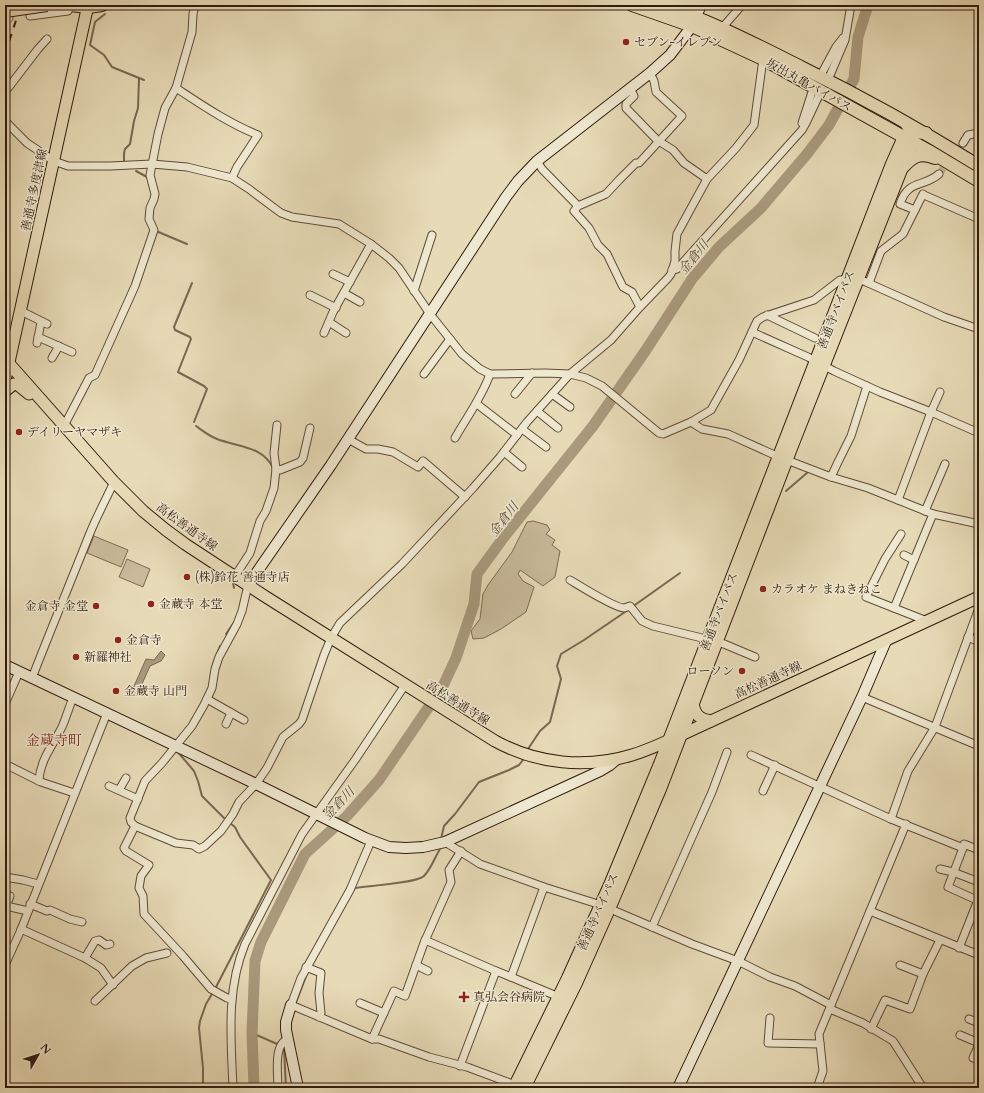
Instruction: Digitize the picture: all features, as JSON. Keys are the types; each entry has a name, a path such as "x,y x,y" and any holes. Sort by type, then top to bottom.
{"highway":[{"path":"6,16 47,5"},
{"path":"71,5 102,5"},
{"name":"坂出丸亀バイパス","path":"632,5 722,28 825,75 877,108 908,134 951,164 979,181"},
{"name":"坂出丸亀バイパス","path":"662,5 763,59 816,92 890,129 908,134 926,133 979,166"},
{"path":"890,129 896,138 896,167"},
{"name":"善通寺バイパス","path":"518,1087 576,983 657,770 712,642 820,363 858,280 908,134"},
{"path":"896,167 918,155 927,155 951,164"},
{"path":"918,155 979,188"},
{"name":"善通寺バイパス","path":"518,1087 559,997 605,907 681,736 712,642"}],"main road":[{"name":"善通寺多度津線","path":"5,379 7,361 15,340 88,6"},
{"path":"5,348 15,340"},
{"name":"高松善通寺線","path":"7,361 114,482 143,511 166,530 248,585 507,748 538,758 568,763 582,763 617,759 644,751 681,736 979,597"},
{"path":"5,379 12,373 18,374"},
{"path":"5,391 14,384 18,385 44,409 52,413"},
{"path":"693,703 698,716 701,719 711,721"},
{"path":"644,751 650,754 654,759 657,770"}],"street":[{"path":"30,16 68,11 71,5"},
{"path":"66,422 89,378 95,375 135,286 154,230 149,219 150,208 154,199 150,175 152,164 165,108 176,88 192,32 195,5"},
{"path":"701,5 684,37 670,55 650,73 537,161 518,181 506,197 348,439 248,585 242,611 237,624 219,656 212,688 207,699 192,726 162,763 144,781 130,818 131,822 135,826 176,843 193,845 199,849 205,846 221,831 233,814 239,802 256,784 267,768 283,737 302,720 324,655 331,638 340,623 402,564 465,497 570,374 611,340 668,278 675,261 677,234 707,180 748,134 754,125 763,59"},
{"path":"722,28 742,5"},
{"path":"825,75 845,40 851,5"},
{"path":"5,92 47,39"},
{"path":"640,307 632,292 623,287 607,254 598,245 589,228 574,211 578,206 606,194 636,163 640,163 682,116 656,92 650,73"},
{"path":"176,88 209,110 258,135 232,178"},
{"path":"630,88 634,96 626,104 626,108 660,141 673,150 684,163 707,180"},
{"path":"672,270 677,269 802,130 806,123 816,92"},
{"path":"5,121 27,143 54,161 68,166 152,164 187,167 232,178 249,188 281,213 309,221 339,224 371,244 394,263 430,314 471,362 490,374 546,373 570,374 586,378 602,386 659,433 663,434 706,414 716,404 757,321 767,315 814,300 840,280 858,280 944,317 979,329"},
{"path":"963,143 968,135 979,133"},
{"path":"537,161 542,169 578,206"},
{"path":"915,210 900,204 902,196 914,185 930,179 938,174"},
{"path":"858,280 881,251 903,234 921,197 924,195 979,219"},
{"path":"414,291 432,235"},
{"path":"324,333 371,244"},
{"path":"333,274 350,282"},
{"path":"344,293 360,302"},
{"path":"310,295 336,308"},
{"path":"21,311 44,323 37,340 59,346 72,352"},
{"path":"767,315 815,338"},
{"path":"329,322 346,333"},
{"path":"752,332 808,356 880,392 979,433"},
{"path":"424,374 450,339"},
{"path":"52,358 59,346"},
{"path":"515,394 532,373"},
{"path":"455,438 477,404 487,384 490,374"},
{"path":"832,477 851,436 867,386"},
{"path":"898,500 940,392"},
{"path":"552,394 570,407"},
{"path":"477,404 519,432 546,447"},
{"path":"537,411 558,428"},
{"path":"691,422 702,429 728,434 783,458 832,477 868,488 933,514 979,524"},
{"path":"235,576 250,553 260,521 271,498 276,470 274,453 277,425"},
{"path":"276,470 280,470 300,462 303,458 310,428"},
{"path":"348,439 366,449 378,449 393,452 418,467 423,461 465,497"},
{"path":"504,452 522,467"},
{"path":"925,511 944,464"},
{"path":"32,678 91,532 114,482"},
{"path":"894,608 933,514"},
{"path":"902,534 885,559 866,597 928,621"},
{"path":"904,556 914,560"},
{"path":"570,580 610,603 622,608 631,607 642,621 653,626 698,636 712,642 724,644 755,657"},
{"path":"891,819 908,771 935,727 979,608"},
{"path":"968,637 979,642"},
{"path":"678,1088 862,697 886,641"},
{"path":"5,665 356,833 389,847 423,847 445,842 585,778 610,765 617,759"},
{"path":"5,704 19,672"},
{"path":"233,1088 231,999 239,959 245,944 302,834 406,685"},
{"path":"862,697 979,746"},
{"path":"39,781 39,770 62,727 73,698"},
{"path":"207,699 244,720"},
{"path":"5,965 21,929 107,713"},
{"path":"226,724 231,713"},
{"path":"652,927 712,792 727,752"},
{"path":"751,755 891,819 963,848"},
{"path":"582,763 589,769 585,778"},
{"path":"5,764 39,781 74,793"},
{"path":"763,791 775,765"},
{"path":"119,790 126,778"},
{"path":"109,786 138,799"},
{"path":"817,1088 823,1071 819,1034 906,824"},
{"path":"135,826 124,848 126,851 149,865 141,876 139,888 143,896 144,914 211,989 231,999"},
{"path":"278,1088 277,1058 283,1043 286,1022 291,1005 301,978 350,890 371,840"},
{"path":"445,842 480,864 605,907 738,961 795,986 831,1005 830,1009"},
{"path":"959,948 979,900 948,887 964,844 979,850"},
{"path":"372,1039 394,991 405,996 425,940 451,882 449,870 460,851"},
{"path":"940,869 953,872 979,882"},
{"path":"5,877 38,884"},
{"path":"511,977 544,887"},
{"path":"10,896 6,906 29,907 82,922"},
{"path":"870,911 979,955"},
{"path":"21,929 85,958 101,968 113,985"},
{"path":"85,958 95,941 99,940 106,945 110,944"},
{"path":"425,940 559,997"},
{"path":"871,1029 885,1000 910,1009 923,974 940,940"},
{"path":"96,1001 132,966 146,958 167,953"},
{"path":"900,965 923,974"},
{"path":"416,966 428,971"},
{"path":"308,967 321,973 319,993 321,1013 319,1017"},
{"path":"460,1066 496,970"},
{"path":"360,1003 384,1013"},
{"path":"291,1005 372,1039 379,1039 518,1087"},
{"path":"830,1009 863,1023 893,1041 924,1088"},
{"path":"770,1018 768,1043 820,1044"},
{"path":"969,1019 979,1023"},
{"path":"960,1035 979,1044 973,1058"},
{"path":"283,1043 298,1088"}],"shaded area":[{"path":"533,521 547,525 550,530 546,534 555,540 552,545 560,551 555,577 543,586 520,570 518,574 523,581 534,587 526,612 501,629 484,638 473,639 471,631 480,619 483,594 512,552 527,522"},
{"path":"94,536 128,550 121,567 87,553"},
{"path":"127,559 150,569 143,587 119,577"},
{"path":"161,651 165,655 161,661 150,666 137,695 131,693 146,659 154,660"}],"waterway":[{"name":"金倉川","path":"254,1088 252,1033 255,961 261,942 305,854 347,816 379,780 443,686 456,658 474,604 477,574 504,537 593,426 646,350 692,279 719,247 761,208 807,154 829,125 854,79 858,37 868,5"},
{"path":"105,14 95,22 90,45 104,55 112,67 144,80"},
{"path":"124,163 125,149 130,144 138,108 139,79"},
{"path":"136,171 147,177"},
{"path":"156,231 187,244"},
{"path":"192,283 174,327 175,330 190,337 191,339 178,372 207,389 194,422"},
{"path":"196,426 214,438 256,451 263,455 273,468"},
{"path":"786,491 808,472"},
{"path":"632,607 680,573"},
{"path":"233,583 234,588"},
{"path":"528,749 540,731 550,722 561,679 557,666 561,654 628,610"},
{"path":"226,634 235,621"},
{"path":"213,664 220,646"},
{"path":"177,751 194,771 202,796 226,820"},
{"path":"441,839 444,826 479,782 509,770 519,765 523,760"},
{"path":"215,989 271,880 240,837 235,827 230,823"},
{"path":"354,890 355,888 412,881 420,878 429,870 440,849"},
{"path":"295,1005 307,974"},
{"path":"203,1088 203,1068 199,1028 206,1004 212,994"},
{"path":"252,1033 284,1047 286,1088"}],"tunnel":[{"path":"939,174 963,143"}],"railway":[{"path":"5,54 21,5"}],"place":[{"name":"セブン-イレブン","path":"626,42"},
{"name":"デイリーヤマザキ","path":"19,432"},
{"name":"(株)鈴花 善通寺店","path":"187,577"},
{"name":"カラオケ まねきねこ","path":"763,589"},
{"name":"金蔵寺 本堂","path":"151,604"},
{"name":"金倉寺 金堂","path":"96,606"},
{"name":"金倉寺","path":"118,640"},
{"name":"新羅神社","path":"76,657"},
{"name":"ローソン","path":"742,671"},
{"name":"金蔵寺 山門","path":"116,691"},
{"name":"真弘会谷病院","path":"464,997"}],"district":[{"name":"金蔵寺町","path":"54,740"}]}
